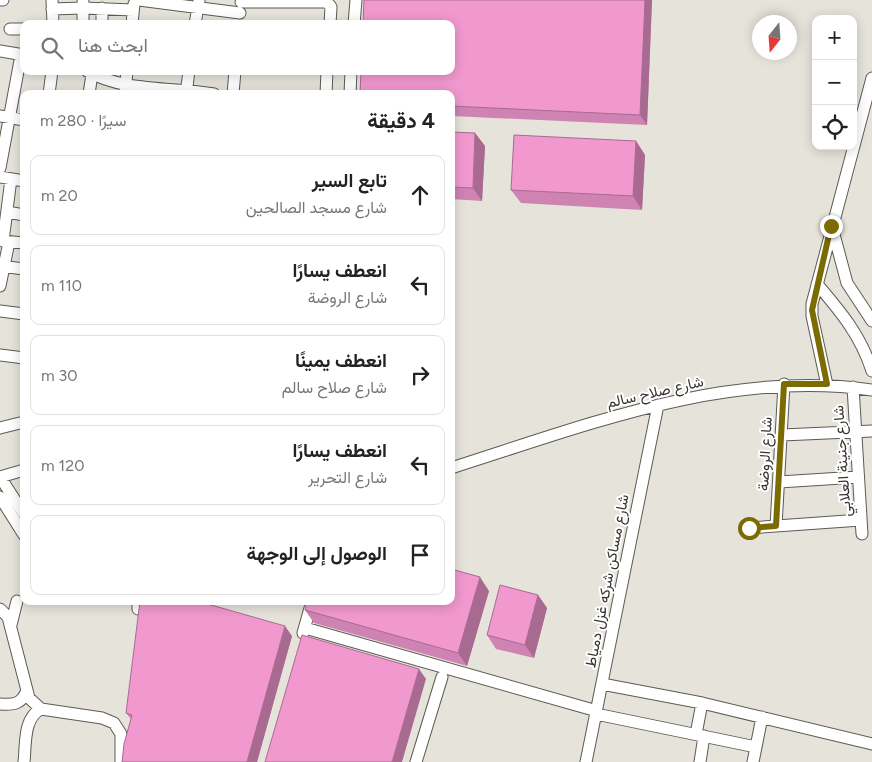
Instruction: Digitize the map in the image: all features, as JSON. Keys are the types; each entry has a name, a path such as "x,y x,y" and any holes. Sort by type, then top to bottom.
{"street":[{"path":"354,20 356,0"},
{"path":"52,20 52,5 198,4 240,10 327,2 332,7 330,20"},
{"path":"133,20 135,3"},
{"path":"83,4 83,20"},
{"path":"196,20 198,4"},
{"path":"98,5 101,20"},
{"path":"10,29 20,29"},
{"path":"0,51 20,55"},
{"path":"0,168 5,117 20,62"},
{"path":"50,90 51,75"},
{"path":"90,90 95,75"},
{"path":"97,75 126,89 156,90"},
{"path":"126,89 127,75"},
{"path":"186,90 188,75"},
{"path":"233,90 234,75"},
{"path":"326,90 327,75"},
{"path":"350,90 351,75"},
{"path":"827,384 812,316 812,304 831,226 872,78"},
{"path":"5,117 20,119"},
{"path":"0,286 7,212 6,178 20,180"},
{"path":"7,212 20,214"},
{"path":"831,226 847,283 872,321"},
{"path":"4,241 20,243"},
{"path":"2,266 20,268"},
{"path":"817,284 851,324 861,341 872,371"},
{"path":"0,311 20,314"},
{"path":"0,355 20,358"},
{"name":"شارع صلاح سالم","path":"455,467 658,405 751,387 784,384 827,384 872,390"},
{"name":"شارع الروضة","path":"776,526 784,384"},
{"name":"شارع جنينة العلابي","path":"853,387 862,534"},
{"name":"شارع مساكن شركه غزل دمياط","path":"586,762 658,405"},
{"path":"0,428 20,423"},
{"path":"782,435 872,431"},
{"path":"20,471 0,477 20,508"},
{"path":"779,482 858,477"},
{"path":"0,497 20,529"},
{"path":"749,528 861,520"},
{"path":"20,600 0,607 8,617 11,625 26,690 30,698 42,709"},
{"path":"11,625 20,600"},
{"path":"299,647 311,605"},
{"path":"304,628 596,712 756,747"},
{"path":"416,762 442,677"},
{"path":"602,684 702,703 872,744"},
{"path":"5,704 18,704 24,698 26,690"},
{"path":"702,703 700,735 703,762"},
{"path":"5,704 18,709 29,724"},
{"path":"24,762 29,724 35,712 42,709 102,718 114,723 121,734 121,762"},
{"path":"753,762 762,717"}],"building":[{"path":"364,0 645,0 640,115 455,106 455,90 360,90 361,75 455,75 455,20 363,20"},
{"path":"455,132 475,133 473,188 455,187"},
{"path":"514,135 636,141 633,196 511,190"},
{"path":"455,570 480,577 458,653 305,610 306,605 455,605"},
{"path":"500,585 538,595 525,645 487,635"},
{"path":"140,605 211,605 285,626 247,762 122,762 124,744 132,715 126,713"},
{"path":"302,635 419,669 392,762 265,762"}],"route":[{"path":"749,528 776,526 784,384 827,384 812,316 812,304 831,226"}]}
